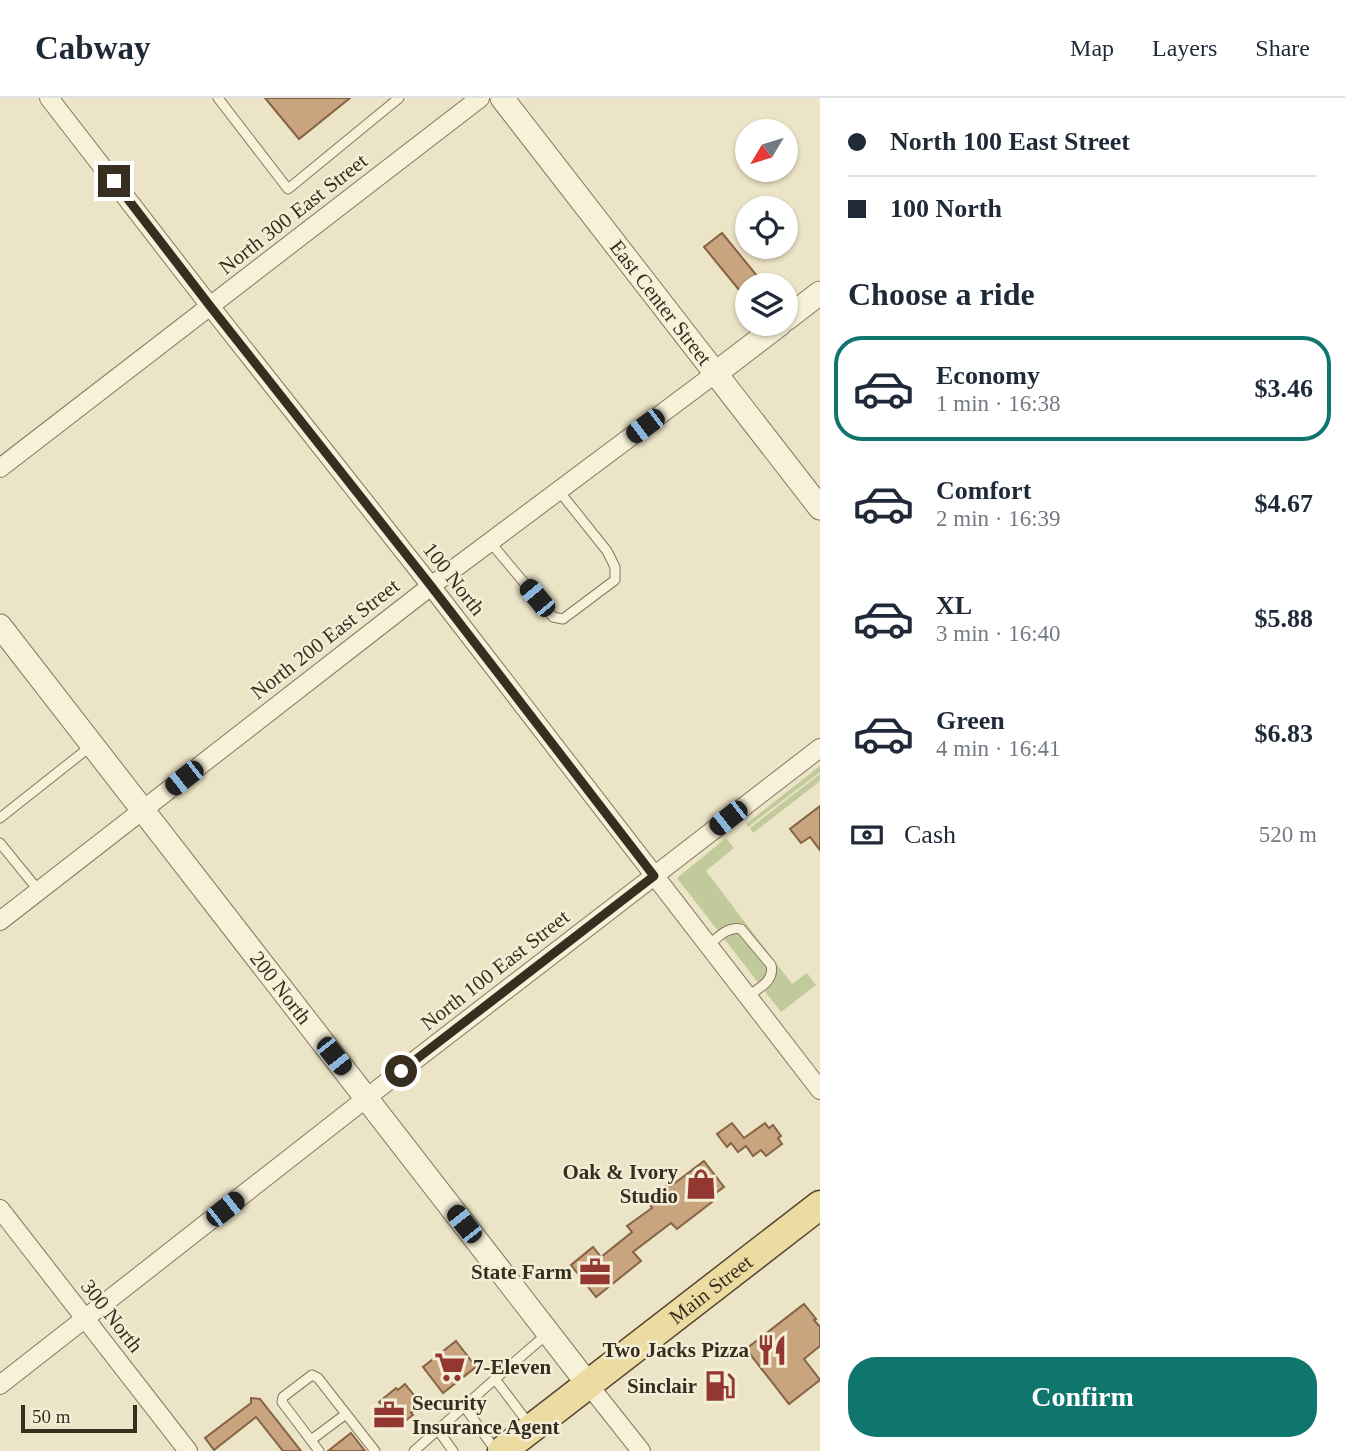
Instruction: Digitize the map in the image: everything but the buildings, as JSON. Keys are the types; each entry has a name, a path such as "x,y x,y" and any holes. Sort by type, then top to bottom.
{"main road":[{"name":"Main Street","path":"502,1451 820,1205"}],"street":[{"name":"100 North","path":"49,98 431,586 820,1090"},
{"name":"North 300 East Street","path":"0,468 480,98"},
{"name":"East Center Street","path":"502,98 820,508"},
{"path":"798,310 820,293"},
{"path":"716,373 764,336"},
{"name":"North 200 East Street","path":"0,921 431,586 716,373"},
{"name":"200 North","path":"0,626 641,1451"},
{"name":"North 100 East Street","path":"0,1385 366,1098 820,748"},
{"name":"300 North","path":"0,1209 188,1451"}],"lane":[{"path":"218,98 288,189 399,98"},
{"path":"490,542 553,617 563,619 615,580 615,567 607,551 559,491"},
{"path":"0,818 93,745"},
{"path":"0,843 38,891"},
{"path":"709,944 734,927 741,929 771,965 770,979 748,996"},
{"path":"414,1451 549,1333"},
{"path":"318,1451 282,1402 283,1397 312,1376 318,1378 375,1451"},
{"path":"495,1378 532,1428"},
{"path":"464,1406 496,1451"},
{"path":"311,1440 346,1414"},
{"path":"438,1430 453,1451"}],"green space":[{"path":"820,766 820,772 748,827 746,824"},
{"path":"820,774 820,781 753,833 750,828"},
{"path":"726,838 734,848 706,871 792,984 807,973 816,985 781,1012 677,878"}],"place":[{"name":"Oak & Ivory Studio","path":"701,1184"},
{"name":"State Farm","path":"595,1272"},
{"name":"Two Jacks Pizza","path":"772,1350"},
{"name":"7-Eleven","path":"450,1367"},
{"name":"Sinclair","path":"720,1386"},
{"name":"Security Insurance Agent","path":"389,1415"}],"route":[{"path":"114,181 654,876 401,1071"}]}
